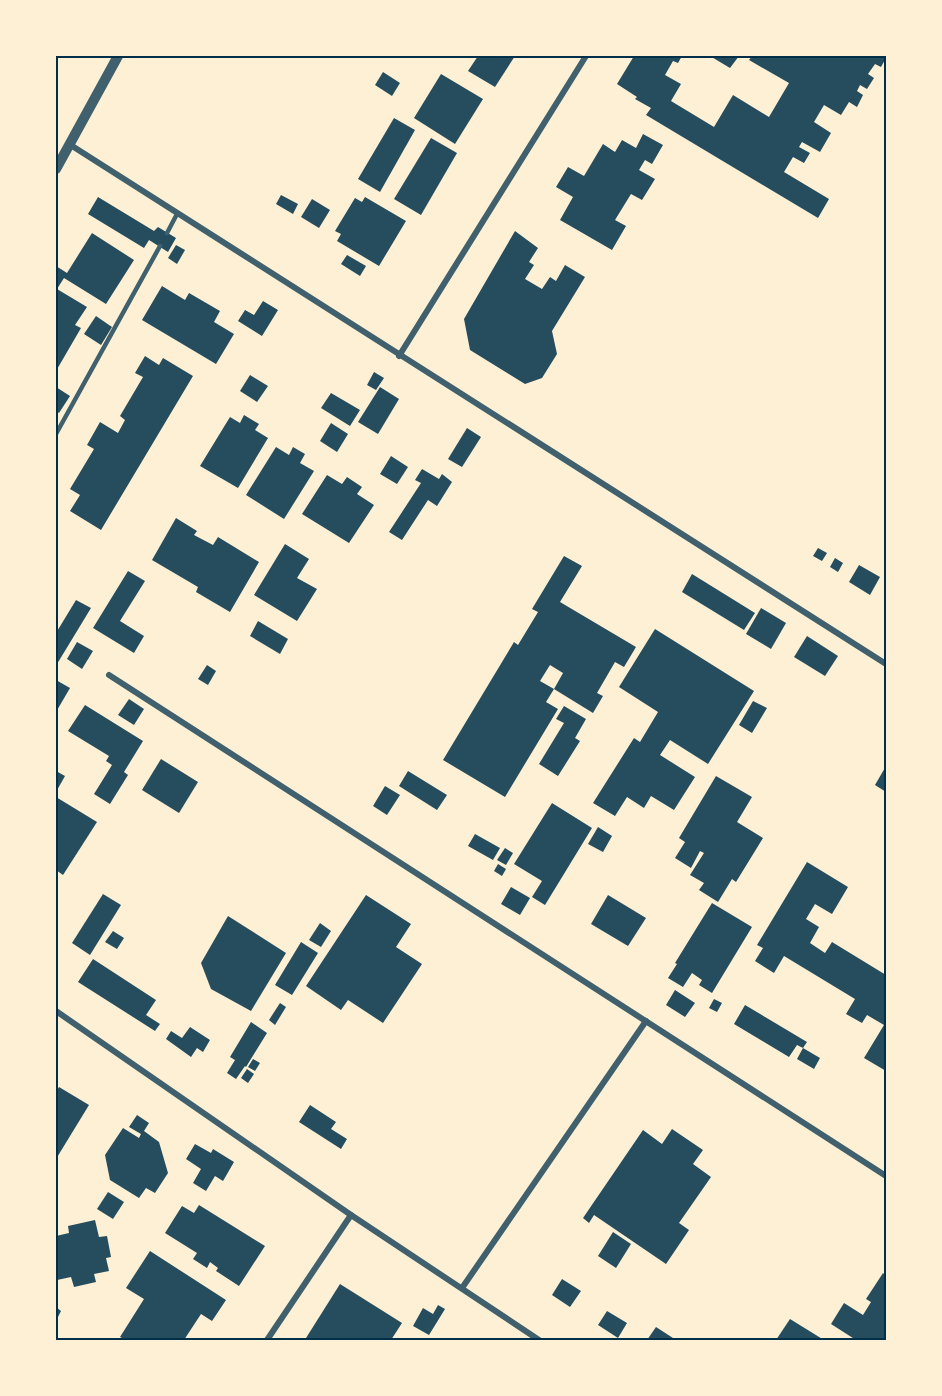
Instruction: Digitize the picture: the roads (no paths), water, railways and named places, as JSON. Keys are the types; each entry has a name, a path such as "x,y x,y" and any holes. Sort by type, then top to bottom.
{"street":[{"path":"56,169 118,56"},
{"path":"399,356 586,56"},
{"path":"68,144 886,664"},
{"path":"109,675 886,1176"},
{"path":"56,1011 351,1215 539,1341"},
{"path":"462,1288 646,1021"},
{"path":"267,1341 351,1215"}],"lane":[{"path":"167,233 177,214"},
{"path":"56,434 160,246"}]}
